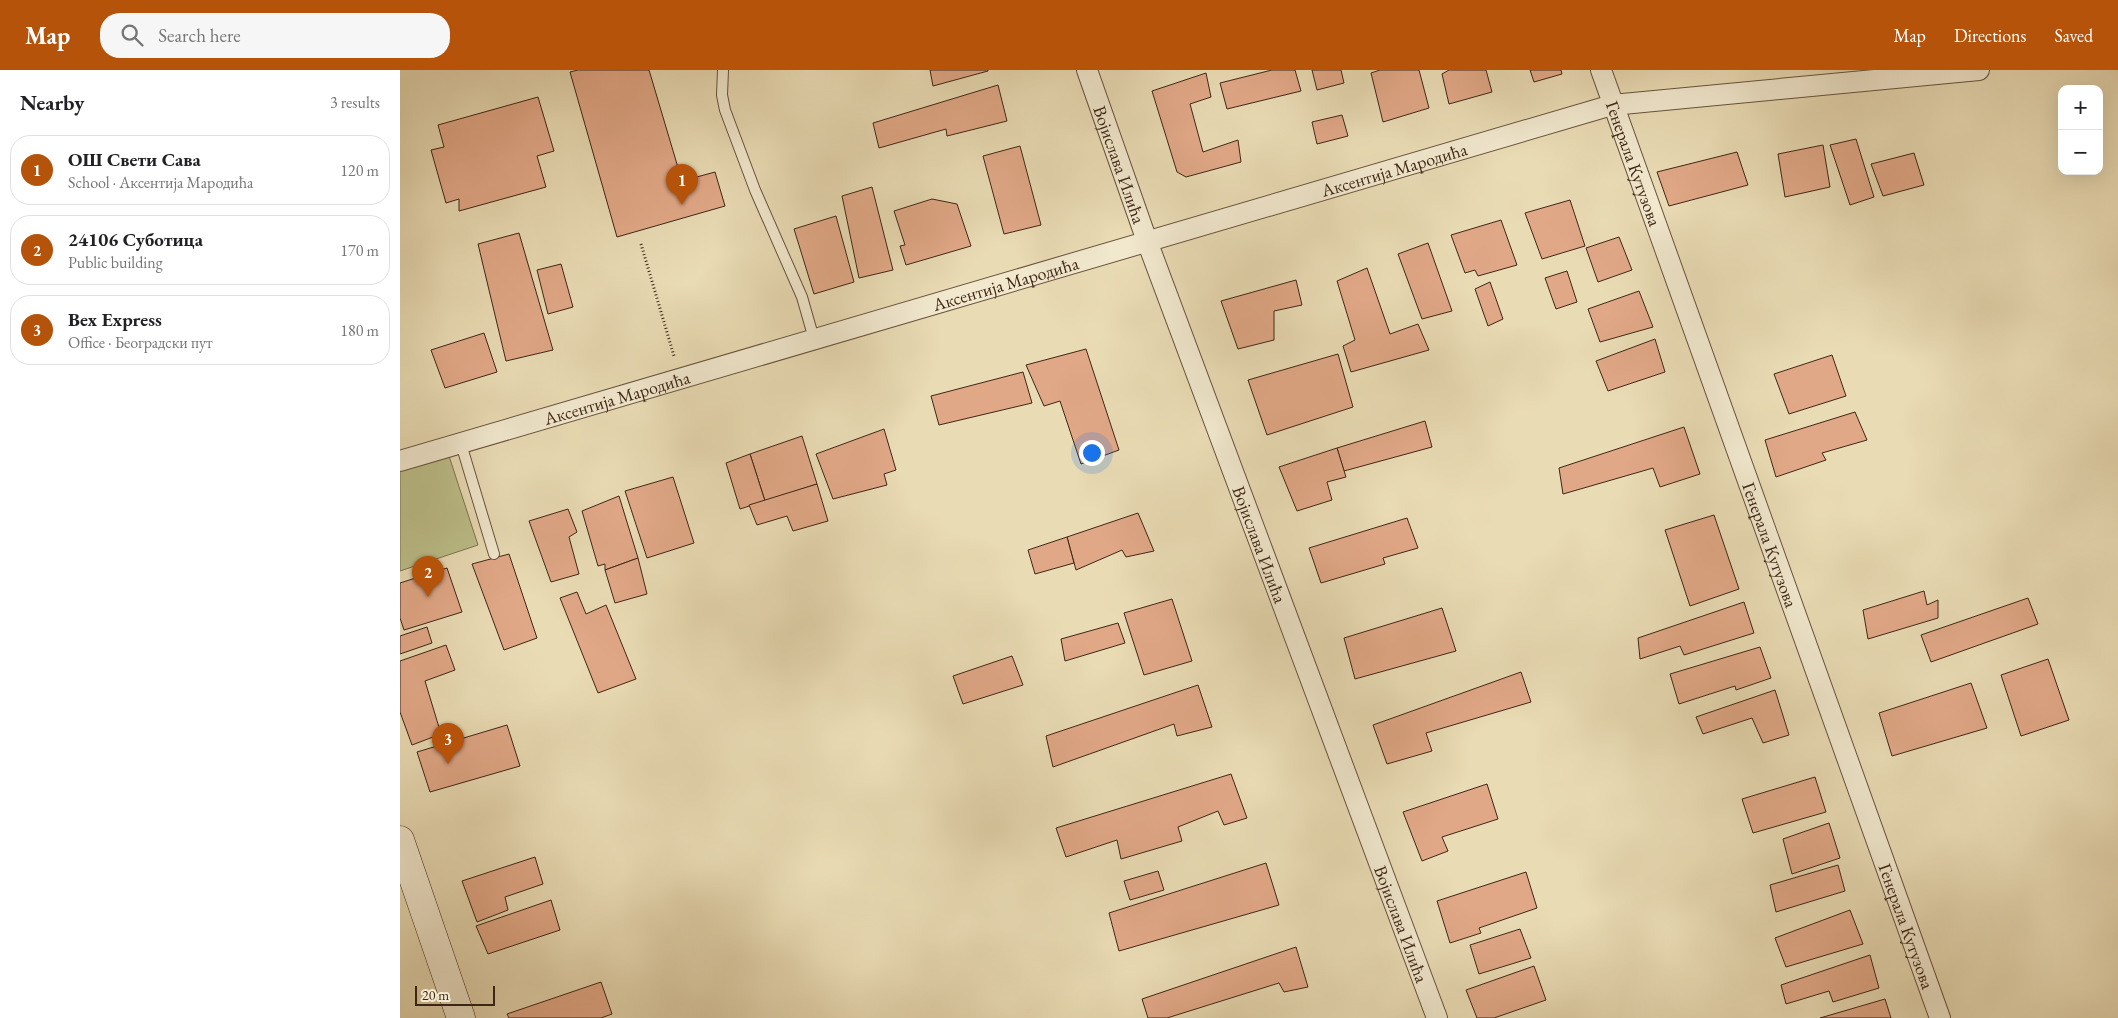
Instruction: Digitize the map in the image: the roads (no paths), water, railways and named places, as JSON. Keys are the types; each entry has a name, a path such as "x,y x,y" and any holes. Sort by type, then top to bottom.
{"main road":[{"path":"400,840 460,1018"}],"street":[{"name":"Војислава Илића","path":"1087,70 1147,241 1436,1018"},
{"name":"Генерала Кутузова","path":"1601,70 1940,1018"},
{"name":"Аксентија Мародића","path":"400,462 1612,105 1979,70"}],"lane":[{"path":"724,70 722,95 725,110 755,190 802,297 814,339"},
{"path":"461,444 494,554"}],"place":[{"name":"ОШ Свети Сава","path":"682,205"},
{"name":"24106 Суботица","path":"428,597"},
{"name":"Bex Express","path":"448,764"}]}
